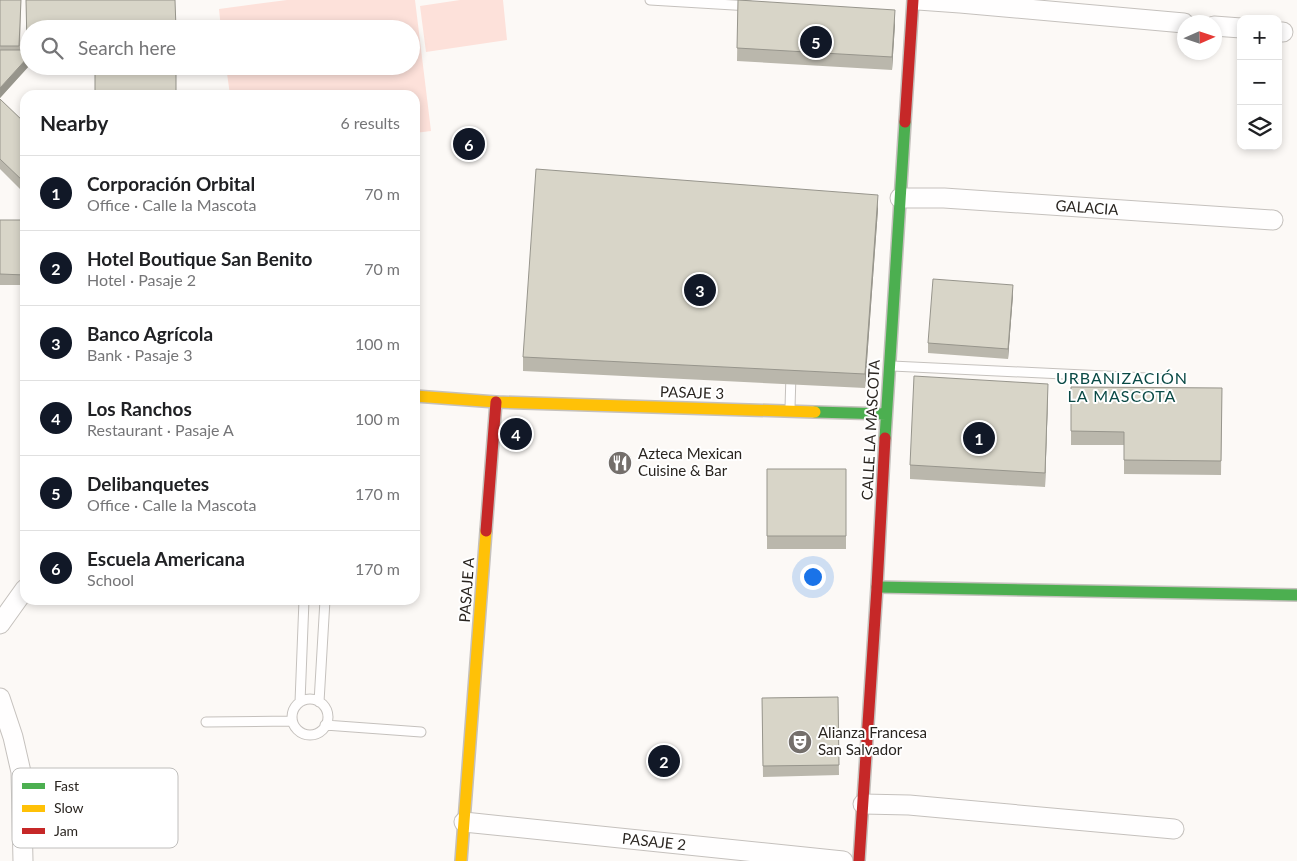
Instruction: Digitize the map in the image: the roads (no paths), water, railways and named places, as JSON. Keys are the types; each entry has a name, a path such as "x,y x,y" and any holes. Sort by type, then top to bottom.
{"street":[{"name":"CALLE LA MASCOTA","path":"859,861 913,0"},
{"path":"911,10 1177,23"},
{"path":"1222,27 1237,28"},
{"name":"GALACIA","path":"900,198 944,198 1273,220"},
{"path":"420,396 496,402"},
{"name":"PASAJE 3","path":"496,402 886,414"},
{"name":"PASAJE A","path":"461,861 496,402"},
{"path":"877,587 1297,596"},
{"path":"0,624 20,595"},
{"path":"0,698 13,737 20,768"},
{"path":"862,804 909,804 1174,829"},
{"name":"PASAJE 2","path":"464,822 843,861"},
{"path":"23,848 23,861"}],"lane":[{"path":"650,0 759,6"},
{"path":"889,366 1169,379"},
{"path":"789,372 790,411"},
{"path":"300,702 304,605"},
{"path":"319,702 307,699 295,707 292,713 292,720 300,732 307,735 314,734 321,731 326,725 326,712 319,702 325,605"},
{"path":"206,722 292,720"},
{"path":"326,725 421,732"}],"place":[{"name":"Delibanquetes","path":"816,42"},
{"name":"Escuela Americana","path":"469,144"},
{"name":"Banco Agrícola","path":"700,290"},
{"name":"Los Ranchos","path":"516,434"},
{"name":"Corporación Orbital","path":"979,438"},
{"name":"Azteca Mexican Cuisine & Bar","path":"620,463"},
{"name":"Alianza Francesa San Salvador","path":"800,742"},
{"name":"Hotel Boutique San Benito","path":"664,761"}],"district":[{"name":"URBANIZACIÓN LA MASCOTA","path":"1122,387"}]}
